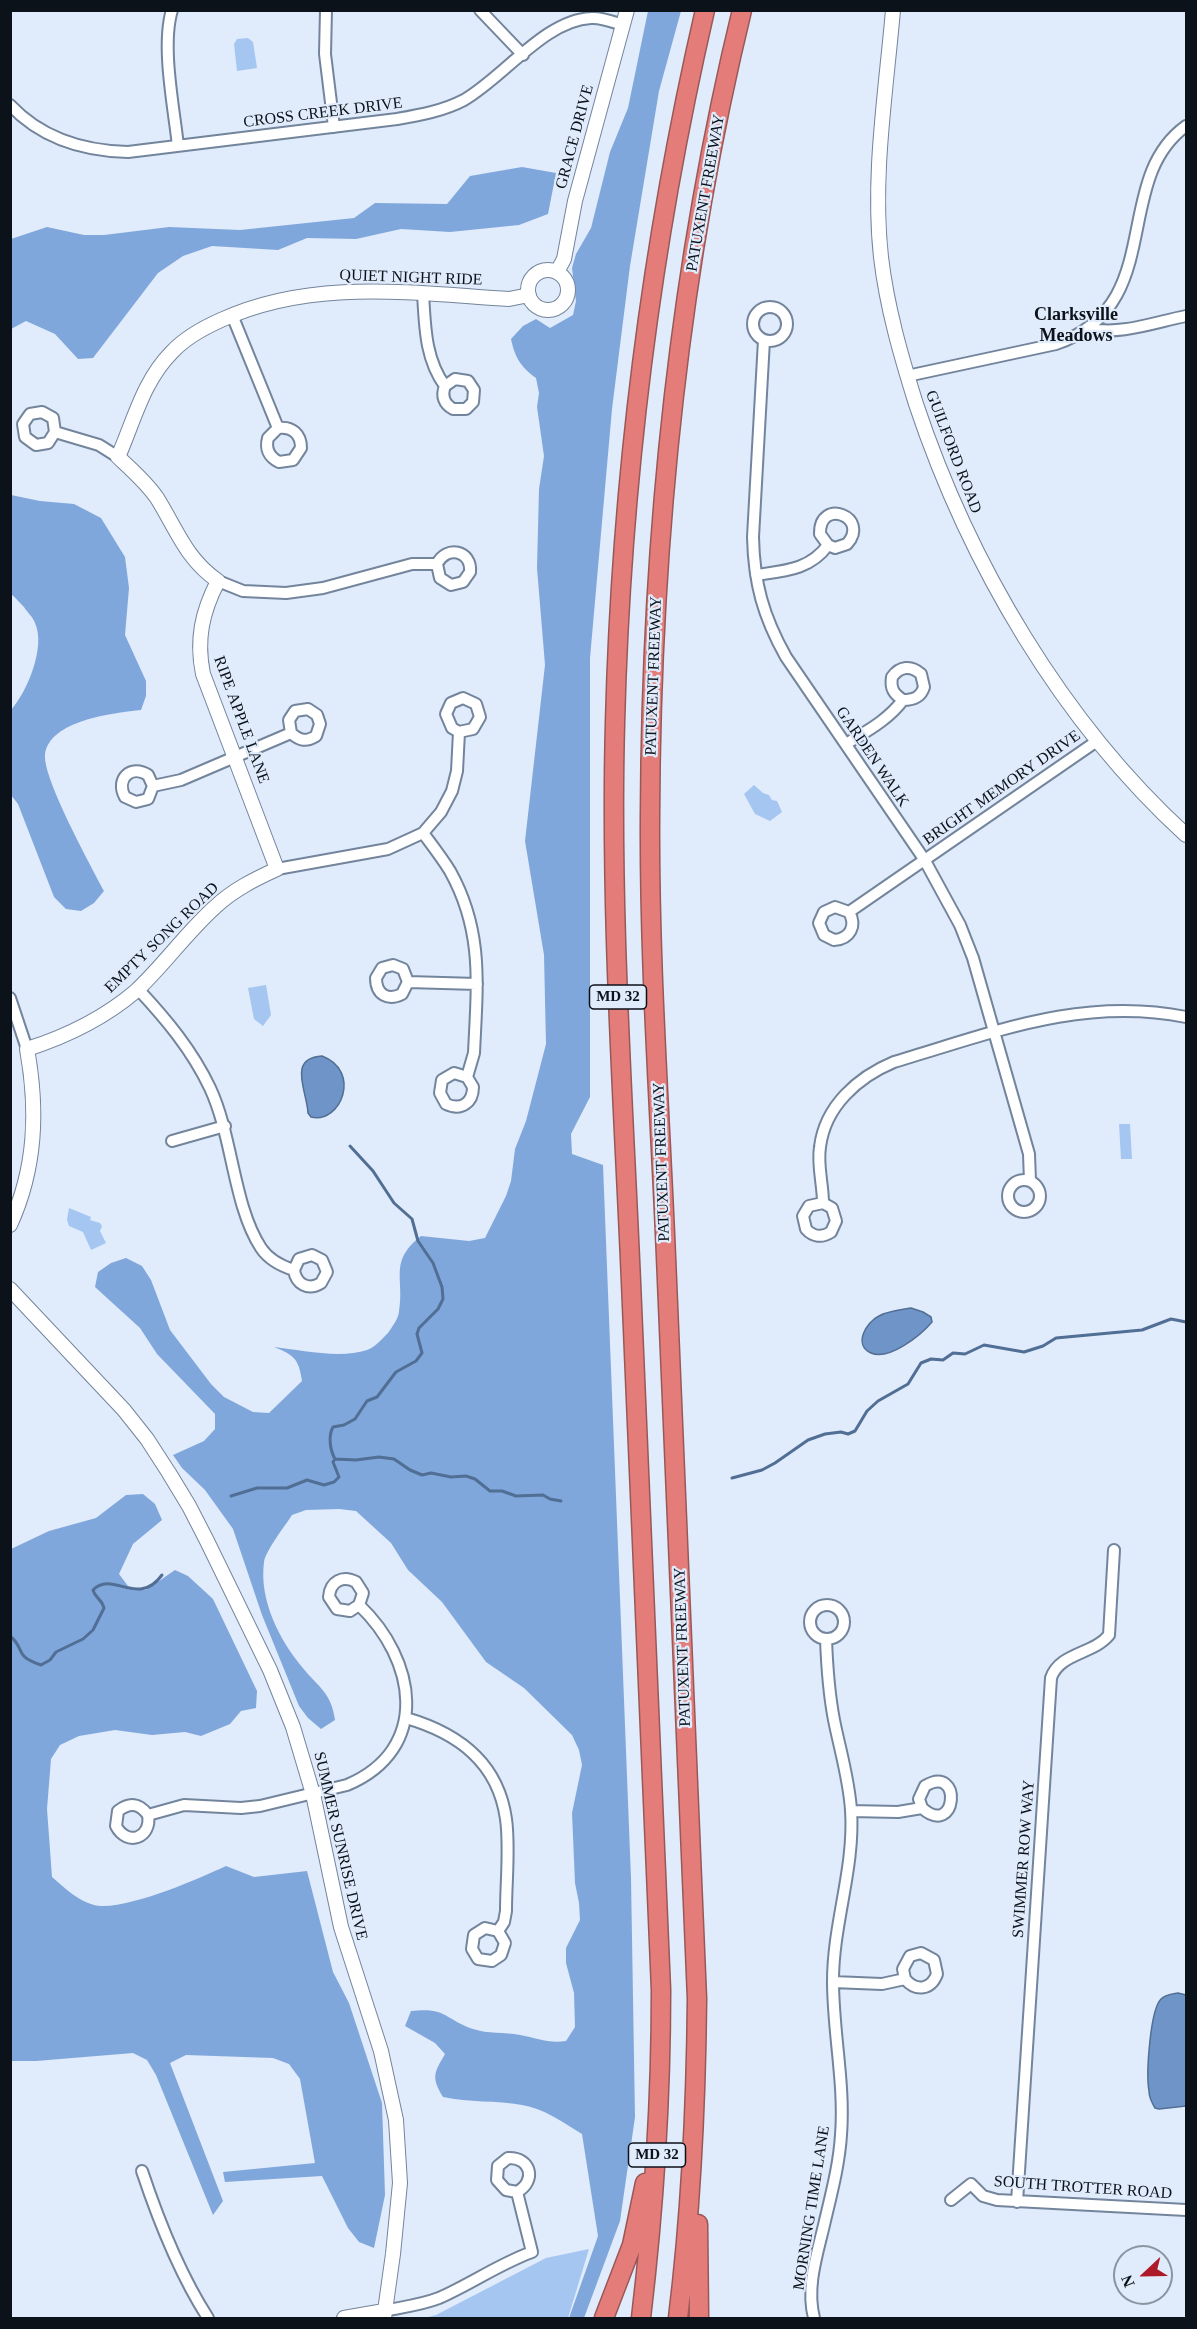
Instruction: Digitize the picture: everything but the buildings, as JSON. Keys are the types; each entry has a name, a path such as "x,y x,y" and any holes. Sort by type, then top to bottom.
{"highway":[{"name":"MD 32","path":"641,2319 656,2178 661,2080 661,1990 615,910 615,724 623,548 642,365 670,179 705,10"},
{"name":"PATUXENT FREEWAY","path":"678,2319 688,2227 696,2103 698,1999 651,910 651,726 659,550 677,373 705,191 742,10"},
{"path":"604,2319 632,2245 643,2195 648,2162 661,1990"},
{"path":"696,2103 699,2319"}],"street":[{"path":"172,10 168,51 178,146"},
{"path":"326,10 325,47 334,127"},
{"path":"480,10 523,55"},
{"name":"GRACE DRIVE","path":"558,272 564,259 578,189 627,10"},
{"name":"GUILFORD ROAD","path":"893,10 879,163 881,257 890,312 907,376 941,473 971,541 1000,595 1042,662 1097,741 1156,806 1186,835"},
{"name":"CROSS CREEK DRIVE","path":"10,105 34,125 59,140 87,149 128,153 397,119 448,107 478,91 554,28 574,21 594,18 623,25"},
{"path":"907,376 1048,346 1073,338 1088,328 1101,316 1122,285 1129,268 1151,176 1169,142 1186,126"},
{"path":"544,270 558,272 568,289 567,296 560,306 544,309 534,303 529,295 529,285 537,273 544,270"},
{"name":"QUIET NIGHT RIDE","path":"118,457 145,389 172,351 194,334 232,315 271,303 323,292 423,293 509,299 529,295"},
{"path":"423,293 430,357 445,386"},
{"path":"232,315 278,428"},
{"path":"1088,328 1113,331 1186,315"},
{"name":"GARDEN WALK","path":"764,340 753,537 756,575 762,608 786,657 924,860 960,925 973,958 1029,1154 1030,1180"},
{"path":"56,432 99,445 118,457 139,476 155,496 195,563 218,581 243,591 286,593 323,588 412,564 437,564"},
{"path":"756,575 803,566 820,556 828,545"},
{"name":"RIPE APPLE LANE","path":"218,581 202,620 203,674 277,869"},
{"path":"846,744 888,717 903,700"},
{"name":"EMPTY SONG ROAD","path":"27,1049 87,1026 138,989 216,906 239,889 277,869 388,849 423,833 441,812 452,791 457,771 459,732"},
{"path":"153,786 181,780 291,733"},
{"name":"BRIGHT MEMORY DRIVE","path":"849,912 1097,741"},
{"path":"423,833 448,869 468,913 477,958 474,1053 467,1077"},
{"path":"408,982 477,984"},
{"path":"138,989 169,1022 191,1053 210,1088 225,1126 244,1207 261,1249 276,1263 294,1270"},
{"path":"10,998 27,1049 33,1082 34,1134 26,1180 10,1225"},
{"path":"823,1203 820,1146 824,1131 833,1112 851,1088 878,1069 894,1062 1047,1018 1097,1010 1155,1011 1186,1017"},
{"path":"172,1141 225,1126"},
{"name":"SUMMER SUNRISE DRIVE","path":"10,1289 124,1410 147,1439 189,1506 282,1696 313,1794 341,1927 381,2050 396,2120 400,2183 383,2316"},
{"name":"SWIMMER ROW WAY","path":"1017,2202 1051,1678 1059,1664 1097,1646 1109,1635 1114,1550"},
{"path":"148,1815 184,1805 241,1808 260,1806 347,1785 371,1772 395,1745 406,1718 406,1690 399,1660 382,1629 359,1605"},
{"name":"MORNING TIME LANE","path":"814,2319 812,2297 814,2269 838,2164 841,2135 842,2080 833,1982 836,1945 851,1850 851,1811 830,1692 826,1639"},
{"path":"406,1718 428,1724 455,1738 480,1759 490,1772 498,1789 504,1807 507,1830 506,1911 504,1922 498,1931"},
{"path":"851,1811 898,1812 922,1808"},
{"path":"833,1982 882,1984 905,1979"},
{"path":"142,2171 157,2217 208,2319"},
{"name":"SOUTH TROTTER ROAD","path":"951,2200 971,2184 982,2196 997,2200 1186,2210"},
{"path":"344,2319 383,2316 434,2300 499,2265 532,2252 517,2192"}],"shaded area":[{"path":"648,11 681,11 659,91 630,266 612,409 590,658 590,1097 571,1134 572,1154 603,1165 631,1878 635,2117 620,2221 584,2318 569,2318 598,2236 582,2134 538,2109 512,2103 443,2097 435,2075 445,2054 435,2043 405,2026 411,2011 423,2010 439,2012 479,2031 520,2035 548,2041 566,2041 575,2027 574,1993 566,1963 566,1948 580,1920 575,1883 572,1813 582,1765 579,1750 572,1735 524,1688 486,1662 442,1602 408,1570 391,1543 356,1511 306,1510 292,1515 265,1557 263,1576 272,1618 294,1656 327,1696 335,1720 321,1729 308,1718 299,1706 262,1615 233,1529 205,1490 182,1468 173,1455 204,1441 215,1429 215,1414 157,1354 140,1328 95,1287 98,1272 111,1263 126,1258 142,1266 151,1280 170,1330 211,1384 224,1397 253,1412 269,1413 302,1381 294,1359 274,1347 345,1354 373,1347 388,1333 399,1312 401,1263 411,1245 421,1236 469,1241 485,1238 506,1196 511,1181 515,1149 526,1121 546,1044 544,955 525,841 545,665 537,568 539,489 544,456 537,407 539,393 536,378 519,362 511,339 523,326 536,319 550,328 573,315 576,301 572,268 576,254 591,228 610,152 628,108"},
{"path":"248,38 253,42 257,68 237,71 234,44 237,39"},
{"path":"522,167 556,173 548,214 519,225 450,232 401,229 356,239 307,238 278,250 212,246 183,256 158,273 93,358 78,359 55,334 26,321 11,329 11,239 47,227 84,235 104,235 169,227 240,230 354,218 375,203 447,204 470,176"},
{"path":"11,495 40,501 74,504 101,518 125,557 129,588 125,635 146,681 146,696 141,710 100,716 70,726 49,743 45,755 46,767 59,802 104,891 94,903 81,911 66,909 54,897 18,804 11,795 11,710 29,681 36,656 38,633 34,621 11,594"},
{"path":"754,785 769,795 772,800 777,801 782,812 770,821 755,814 744,794"},
{"path":"266,985 271,1015 263,1026 254,1019 248,988"},
{"path":"322,1056 334,1063 341,1073 344,1084 343,1095 331,1113 322,1117 311,1117 308,1113 302,1069 311,1058"},
{"path":"1119,1124 1130,1124 1132,1159 1121,1159"},
{"path":"69,1208 100,1223 102,1226 100,1231 106,1243 91,1250 83,1232 69,1226 67,1220"},
{"path":"911,1308 931,1317 932,1322 913,1340 895,1350 878,1354 866,1349 863,1345 863,1334 874,1319 886,1313"},
{"path":"143,1494 155,1504 162,1520 133,1544 119,1574 128,1586 146,1590 175,1570 188,1576 213,1599 257,1691 256,1708 241,1711 230,1724 201,1736 185,1732 152,1735 115,1730 79,1736 60,1745 51,1759 47,1809 52,1877 83,1900 94,1905 107,1906 123,1904 160,1893 226,1866 254,1877 307,1871 333,1972 349,2003 382,2103 385,2195 374,2248 359,2242 348,2228 322,2176 225,2182 223,2172 315,2163 300,2079 289,2064 273,2058 186,2055 170,2063 223,2201 213,2215 156,2075 147,2060 133,2053 11,2061 11,1549 49,1531 96,1518 126,1495"},
{"path":"1178,1993 1186,1995 1186,2106 1159,2109 1155,2108 1151,2100 1148,2083 1152,2028 1157,2005 1161,1999"},
{"path":"589,2249 568,2318 424,2318 436,2315 546,2258"}],"waterway":[{"path":"335,1459 330,1443 333,1427 344,1425 355,1419 367,1401 377,1397 396,1372 416,1361 422,1353 417,1334 419,1328 438,1309 443,1299 442,1287 433,1263 418,1241 412,1219 394,1203 373,1171 350,1146"},
{"path":"732,1478 762,1470 808,1440 825,1434 841,1432 848,1434 855,1431 867,1411 878,1401 908,1384 921,1363 931,1359 943,1360 953,1353 965,1354 984,1345 1024,1352 1043,1346 1056,1338 1142,1330 1171,1319 1186,1322"},
{"path":"231,1496 257,1488 287,1488 307,1480 324,1485 334,1482 339,1477 333,1462 335,1459 356,1460 379,1457 394,1459 422,1475 431,1473 451,1477 466,1476 475,1479 490,1491 502,1491 516,1496 543,1495 561,1501"},
{"path":"10,1636 23,1655 41,1665 50,1660 56,1652 83,1639 93,1630 104,1608 93,1590 101,1585 109,1584 135,1589 144,1588 153,1584 162,1575"}],"district":[{"name":"Clarksville Meadows","path":"1076,325"}]}
